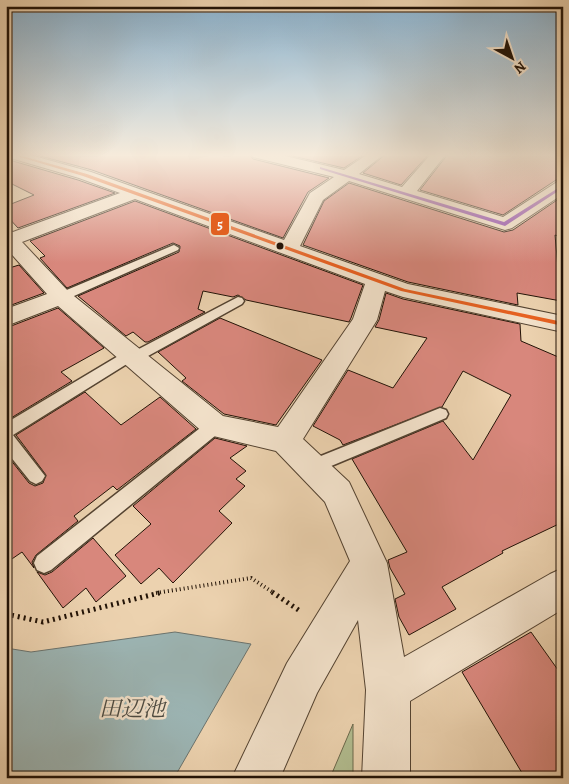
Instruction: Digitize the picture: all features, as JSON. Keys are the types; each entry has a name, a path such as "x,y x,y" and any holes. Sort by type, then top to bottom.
{"street":[{"path":"129,191 403,290 563,324"},
{"path":"289,249 316,197 326,191"},
{"path":"398,191 505,224 556,191"},
{"path":"136,193 10,244 61,297 214,426 285,441 337,492 369,563 388,690 386,778"},
{"path":"285,441 366,320 377,281"},
{"path":"6,318 61,297"},
{"path":"256,778 302,678 369,563"},
{"path":"388,690 561,592"}],"lane":[{"path":"61,297 174,248"},
{"path":"6,430 132,357 238,301"},
{"path":"312,467 440,414"},
{"path":"44,563 214,426"},
{"path":"6,438 36,476"}],"path":[{"path":"6,614 43,622 158,593 251,578 329,632"}],"green space":[{"path":"353,724 353,778 330,778"}],"water":[{"name":"田辺池","path":"175,632 251,644 174,778 6,778 6,648 31,652"}],"building":[{"path":"25,191 108,191 115,193 18,228 6,215 6,206 34,195"},
{"path":"150,191 310,191 283,238"},
{"path":"338,191 373,191 504,232 513,230 563,196 563,238 555,235 561,301 517,293 518,305 408,282 303,245 324,201"},
{"path":"422,191 540,191 503,215"},
{"path":"135,201 363,285 349,322 246,300 238,295 233,297 203,291 198,309 205,312 148,342 145,342 133,332 126,336 78,296 179,252 180,246 173,243 67,288 40,258 45,256 30,241"},
{"path":"19,265 44,293 6,307 6,269"},
{"path":"386,293 403,299 520,324 521,341 563,359 563,522 502,551 503,553 442,587 456,609 409,635 399,617 395,599 405,594 390,568 388,560 407,552 352,459 443,421 473,460 511,395 463,371 442,407 343,445 340,440 313,426 348,370 393,388 427,338 375,327 379,320"},
{"path":"58,308 104,348 61,372 72,381 6,421 6,328"},
{"path":"220,318 322,360 276,425 224,414 182,381 186,378 158,352"},
{"path":"85,392 121,425 160,397 196,429 117,490 113,486 74,516 78,521 36,555 32,562 34,568 22,552 6,563 6,454 29,483 35,486 43,483 46,475 16,435"},
{"path":"215,438 247,446 230,458 246,471 236,479 245,486 219,511 232,523 173,583 159,568 141,584 115,555 151,524 133,506"},
{"path":"93,538 126,576 96,602 86,588 63,608 37,572 45,575 52,572"},
{"path":"531,632 563,677 563,778 525,778 462,672"}],"transit line":[{"name":"5","path":"128,191 403,290 563,324"},
{"path":"396,191 505,224 556,191"}]}
